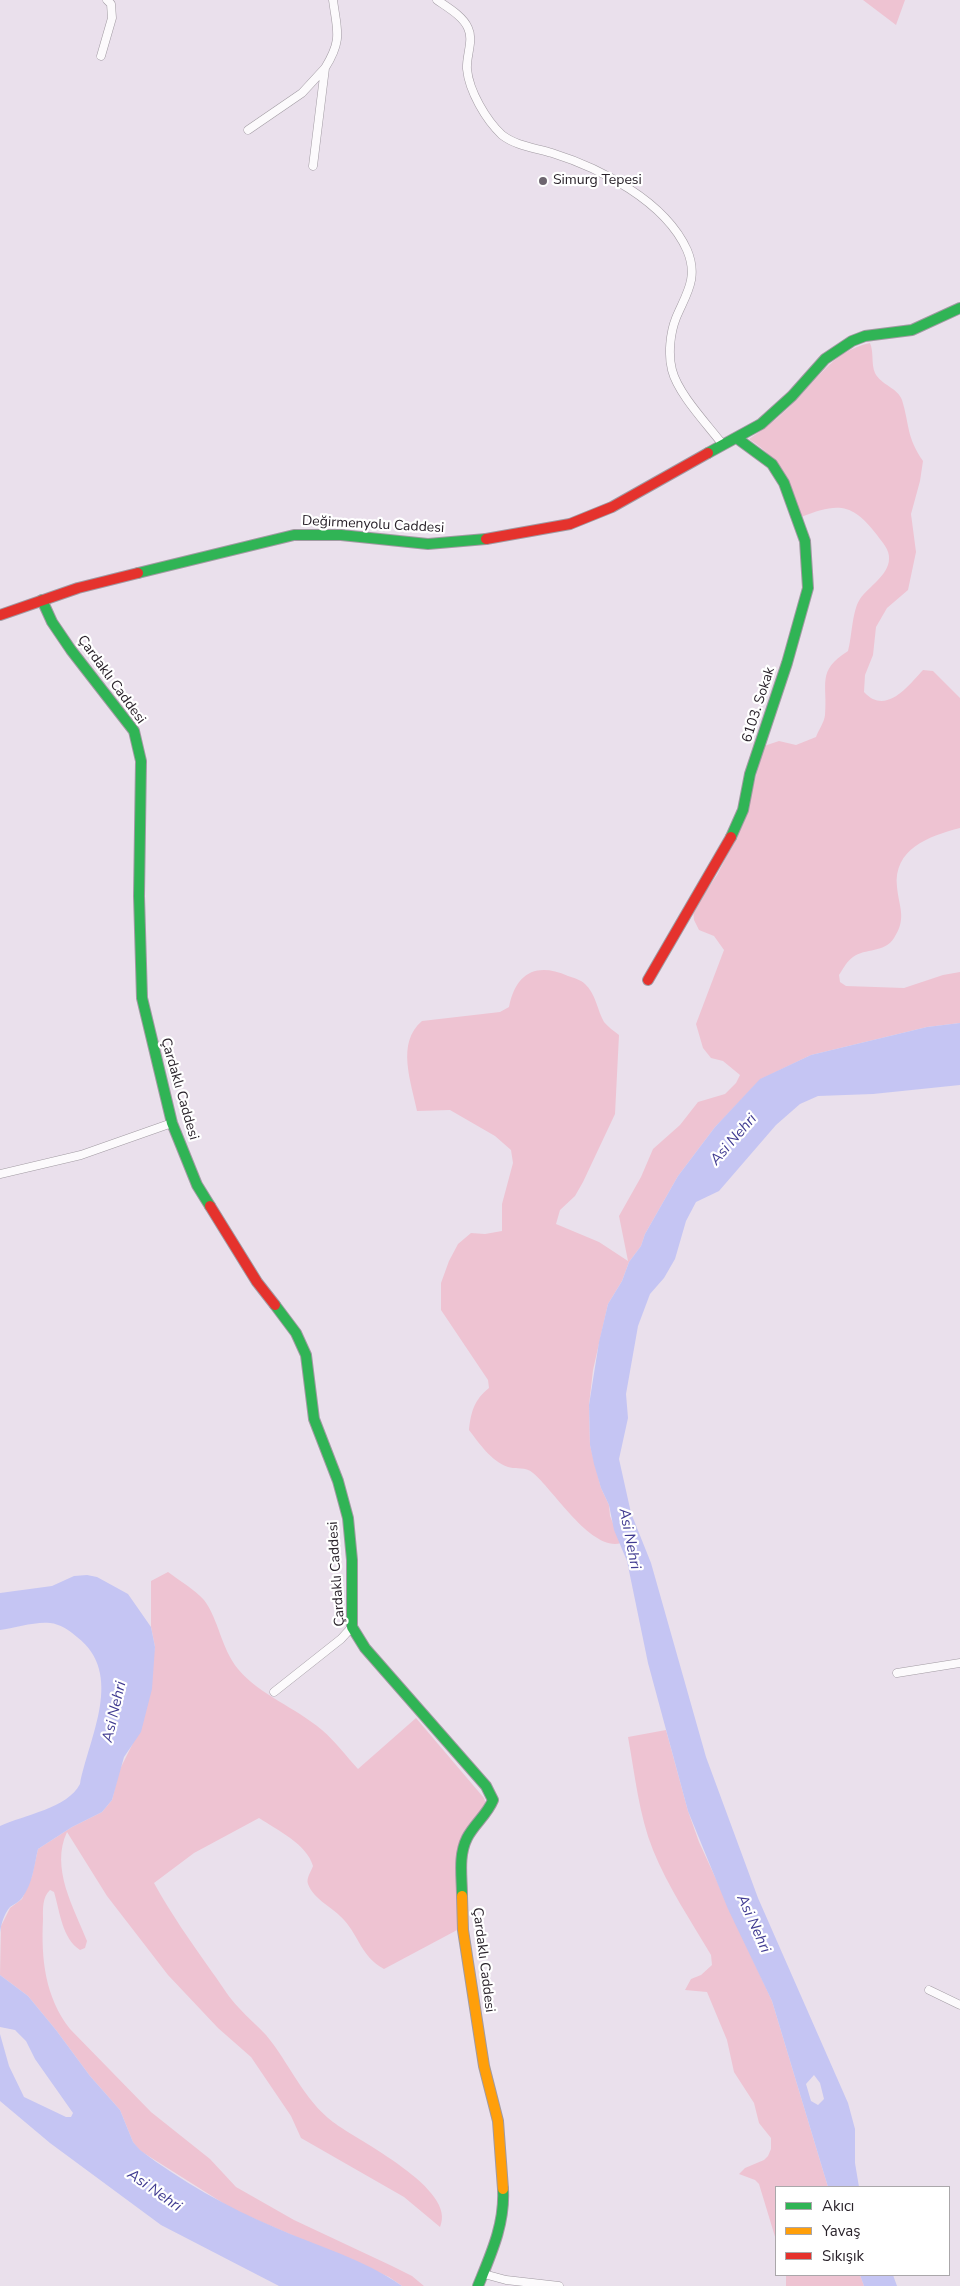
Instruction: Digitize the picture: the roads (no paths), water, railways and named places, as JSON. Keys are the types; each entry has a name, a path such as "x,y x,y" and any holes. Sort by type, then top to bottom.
{"street":[{"path":"101,56 112,18 111,4 107,0"},
{"path":"248,130 302,93 325,68 333,55 339,36 333,0"},
{"path":"438,0 465,22 469,29 467,69 471,85 480,105 501,134 523,145 589,166 615,180 638,196 675,231 687,251 692,268 691,283 686,299 676,318 672,335 670,351 672,371 691,403 723,445"},
{"path":"313,166 325,68"},
{"name":"Değirmenyolu Caddesi","path":"0,614 114,578 294,535 341,535 401,542 437,543 481,541 570,524 612,507 738,438 776,413 825,359 852,341 864,336 912,330 960,308"},
{"name":"6103. Sokak","path":"648,980 686,912 729,843 744,810 750,774 790,654 808,588 805,541 784,483 772,464 738,438"},
{"name":"Çardaklı Caddesi","path":"42,600 52,622 71,650 108,695 134,731 141,761 140,896 142,998 172,1123 190,1168 210,1206 256,1282 296,1333 306,1355 314,1419 338,1481 348,1518 352,1560 352,1626 365,1648 486,1786 492,1800 489,1810 467,1837 461,1854 461,1892 466,1952 484,2066 498,2121 504,2206 499,2233 478,2286"},
{"path":"0,1174 81,1156 172,1123"},
{"path":"274,1692 341,1639 352,1626"},
{"path":"897,1673 960,1663"},
{"path":"929,1990 960,2005"},
{"path":"484,2274 506,2280 559,2286"}],"water":[{"name":"Asi Nehri","path":"960,1023 960,1085 873,1094 818,1096 800,1104 776,1125 719,1191 696,1202 686,1221 675,1259 664,1278 650,1294 638,1326 626,1394 628,1418 619,1459 631,1513 651,1563 706,1757 758,1898 848,2103 855,2129 855,2163 859,2186 828,2186 772,2001 728,1909 688,1811 648,1663 627,1561 614,1530 609,1505 601,1488 590,1445 589,1405 599,1342 608,1304 622,1281 629,1262 641,1246 645,1234 678,1176 715,1127 760,1079 811,1055 927,1027","holes":["814,2075 820,2083 824,2099 818,2105 811,2101 806,2084"]},
{"name":"Asi Nehri","path":"87,1575 97,1577 128,1594 151,1627 155,1647 152,1689 141,1732 124,1757 112,1800 102,1812 72,1827 38,1849 29,1886 22,1898 10,1907 6,1913 0,1933 0,1826 56,1805 74,1792 80,1784 96,1727 101,1687 99,1669 91,1652 77,1637 64,1628 45,1623 0,1630 0,1593 52,1586 74,1576"},
{"name":"Asi Nehri","path":"0,1975 28,1996 90,2076 120,2110 133,2142 140,2150 188,2183 239,2211 356,2260 402,2286 279,2286 161,2225 50,2143 0,2101 0,2034 9,2066 24,2097 66,2117 71,2117 73,2113 35,2059 26,2041 15,2030 0,2027"},
{"path":"860,2276 893,2276 897,2286 864,2286"}],"place":[{"name":"Simurg Tepesi","path":"543,181"}]}
